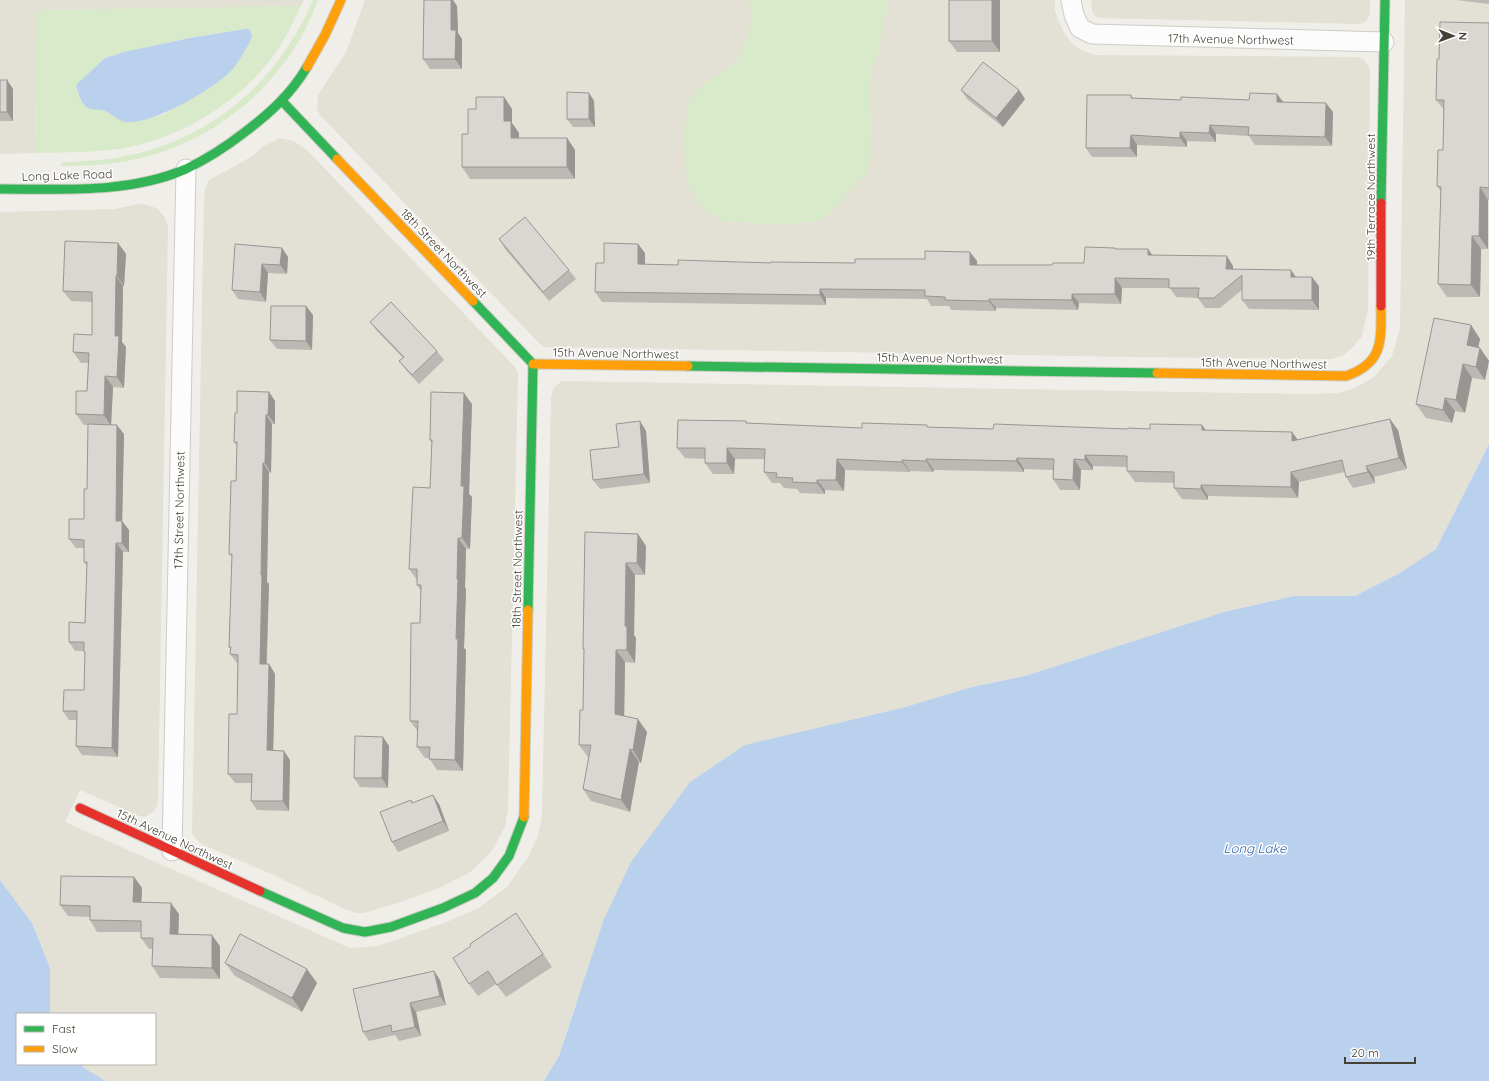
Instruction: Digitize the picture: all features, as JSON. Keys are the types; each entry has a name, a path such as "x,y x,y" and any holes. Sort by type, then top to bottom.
{"street":[{"name":"Long Lake Road","path":"0,189 110,187 149,180 186,169 224,148 282,101 292,90 331,26 341,0"},
{"name":"17th Avenue Northwest","path":"1071,0 1074,15 1080,28 1092,34 1384,42"},
{"name":"19th Terrace Northwest","path":"1346,376 1360,372 1367,367 1379,349 1382,340 1381,205 1385,0"},
{"name":"18th Street Northwest","path":"261,891 343,928 364,932 391,927 442,908 475,893 493,878 509,856 524,816 534,364 282,101"},
{"name":"17th Street Northwest","path":"172,851 186,169"},
{"name":"15th Avenue Northwest","path":"534,364 1346,376"},
{"name":"15th Avenue Northwest","path":"80,808 261,891"}],"shaded area":[{"path":"0,0 304,0 301,6 37,10 35,153 0,154"},
{"path":"365,0 749,0 752,15 748,39 737,61 717,77 703,84 721,221 772,225 818,221 831,212 853,187 872,136 869,107 869,82 879,48 888,0 1055,0 1055,10 1058,20 1072,44 1083,51 1096,55 1358,57 1364,60 1369,66 1370,71 1368,309 1362,336 1353,347 1342,356 1331,359 544,347 320,115 317,109 318,95 346,52"},
{"path":"1091,0 1370,0 1370,13 1365,22 1360,24 1099,18 1092,12"},
{"path":"1405,0 1489,0 1489,444 1436,549 1400,573 1355,596 1294,596 1224,612 1025,676 972,687 902,708 575,1005 559,1056 544,1081 106,1081 84,1068 82,1065 156,1065 156,1013 50,1013 50,968 32,923 0,880 0,212 114,209 140,204 158,209 165,218 168,227 157,807 153,812 145,817 139,816 80,790 65,822 350,948 378,946 449,921 480,907 506,888 528,857 538,836 542,814 551,398 553,389 562,381 1307,394 1338,393 1355,388 1374,377 1392,356 1400,328"},
{"path":"279,138 294,141 308,151 515,367 518,374 508,809 505,827 491,852 469,873 439,888 398,903 364,913 356,913 347,910 271,874 201,844 192,833 205,190 209,180 252,156 264,146"}],"green space":[{"path":"313,0 318,0 308,24 296,46 281,67 264,87 245,105 225,120 203,134 166,151 152,155 107,164 76,166 60,165 64,162 109,159 148,151 180,139 209,124 235,105 259,83 280,58 298,30"},
{"path":"749,0 888,0 879,48 869,82 869,107 872,136 868,172 831,212 818,221 772,225 721,221 699,204 687,183 684,136 689,100 703,84 717,77 737,61 748,39 752,15"},
{"path":"301,6 280,46 251,82 214,111 194,123 173,133 129,147 94,151 35,153 37,10","holes":["250,29 206,90 164,114 140,121 126,122 100,109 89,109 81,101 76,87 79,82 105,58 124,52 190,38"]}],"water":[{"path":"249,29 252,35 251,40 229,73 195,97 151,118 124,122 105,111 90,109 84,105 76,86 105,58 124,52 190,38"},
{"name":"Long Lake","path":"1489,444 1489,1081 544,1081 559,1056 604,919 631,862 690,782 745,745 902,708 972,687 1025,676 1224,612 1294,596 1355,596 1400,573 1436,549"},
{"path":"0,880 32,923 50,968 50,1013 16,1013 16,1065 82,1065 84,1068 106,1081 0,1081"}],"building":[{"path":"424,0 451,0 451,30 456,30 455,59 423,59"},
{"path":"949,0 992,0 992,41 949,41"},
{"path":"1440,22 1489,23 1489,188 1480,187 1479,236 1472,236 1471,285 1438,284 1441,187 1437,186 1438,150 1443,150 1444,100 1436,100"},
{"path":"983,62 1019,90 996,118 961,90"},
{"path":"0,80 7,80 7,112 0,112"},
{"path":"567,92 589,93 589,119 567,119"},
{"path":"1250,93 1277,94 1277,102 1326,103 1325,137 1248,135 1249,127 1210,125 1209,133 1180,132 1180,138 1131,135 1130,148 1086,148 1087,95 1131,95 1131,98 1181,100 1181,97 1249,100"},
{"path":"476,97 504,97 504,121 511,121 511,138 567,138 567,167 462,167 462,134 468,134 468,109 476,109"},
{"path":"525,217 569,270 543,292 499,239"},
{"path":"65,241 118,243 115,336 119,336 117,377 105,376 104,415 76,414 76,391 87,391 89,353 73,352 74,334 92,335 92,292 63,291"},
{"path":"604,243 638,244 638,264 678,265 678,260 771,263 855,263 855,259 925,259 925,251 970,252 970,265 1052,265 1053,263 1084,263 1085,247 1148,249 1148,255 1227,256 1226,269 1291,270 1291,277 1312,277 1312,300 1242,300 1242,275 1214,298 1198,298 1199,288 1169,288 1169,279 1115,278 1115,294 1072,294 1072,300 945,300 945,297 925,296 925,290 820,289 820,295 595,292 596,263 604,263"},
{"path":"235,244 282,248 280,265 262,264 260,292 232,290"},
{"path":"391,302 437,351 412,375 399,361 404,357 370,322"},
{"path":"271,306 306,306 306,341 270,340"},
{"path":"1434,318 1471,325 1467,345 1480,348 1476,367 1463,364 1456,400 1445,398 1443,410 1416,404"},
{"path":"237,391 269,392 268,415 266,415 265,463 263,463 260,664 269,664 267,750 284,751 283,801 251,801 252,774 228,774 229,714 237,714 238,655 230,654 231,647 229,647 232,554 229,554 231,481 236,481 237,442 234,442 235,413 237,413"},
{"path":"431,392 464,393 461,486 464,486 462,538 458,538 456,639 458,639 455,760 429,759 430,747 417,747 418,721 410,721 411,623 420,623 421,585 417,585 417,569 409,569 413,487 430,488 432,440 430,440"},
{"path":"1390,419 1399,458 1366,466 1368,472 1346,477 1342,460 1291,472 1291,487 1201,485 1201,489 1174,488 1174,472 1127,471 1127,456 1085,455 1085,460 1074,459 1073,480 1053,479 1054,459 1017,458 1016,461 926,459 926,461 902,460 902,462 837,459 836,480 817,480 817,483 792,482 793,478 776,477 777,473 764,472 765,449 727,448 727,463 705,463 705,448 677,448 678,420 746,421 746,423 862,428 862,423 993,429 994,424 1128,429 1150,429 1150,424 1202,425 1202,430 1292,432 1292,441"},
{"path":"640,421 644,474 593,480 590,450 619,447 616,424"},
{"path":"88,424 117,425 116,521 122,521 122,543 116,543 112,748 76,746 77,711 63,711 64,690 84,690 84,642 69,642 69,622 85,623 87,562 84,562 84,540 69,539 69,519 84,519 84,489 87,489"},
{"path":"585,532 638,534 637,563 626,563 625,626 627,626 627,650 616,650 615,714 638,719 633,750 630,749 621,800 583,789 591,745 579,745 580,710 583,710"},
{"path":"355,736 383,737 382,778 354,778"},
{"path":"433,795 443,821 392,842 380,812 411,800 412,803"},
{"path":"61,876 134,877 133,902 171,903 170,934 212,935 212,968 152,966 153,938 141,938 141,921 90,920 90,906 60,905"},
{"path":"516,913 543,954 497,985 488,971 469,984 453,958 471,946 470,944"},
{"path":"240,934 307,969 292,998 225,963"},
{"path":"434,971 440,996 410,1003 415,1027 392,1032 391,1025 363,1032 353,989"}],"traffic: fast":[{"path":"1381,203 1385,0"},
{"path":"0,189 71,189 118,186 141,183 186,169 224,147 263,118 294,86 307,67"},
{"path":"282,101 337,159"},
{"path":"473,301 533,364 528,610"},
{"path":"688,366 1157,373"},
{"path":"260,891 343,928 365,932 391,927 443,908 475,893 493,878 509,856 524,817"}],"traffic: slow":[{"path":"307,67 325,35 341,0"},
{"path":"337,159 473,301"},
{"path":"1157,373 1346,376 1358,371 1368,364 1374,357 1380,340 1381,306"},
{"path":"533,364 688,366"},
{"path":"524,817 528,610"}],"traffic: jam":[{"path":"1381,203 1381,306"},
{"path":"80,808 260,891"}]}
